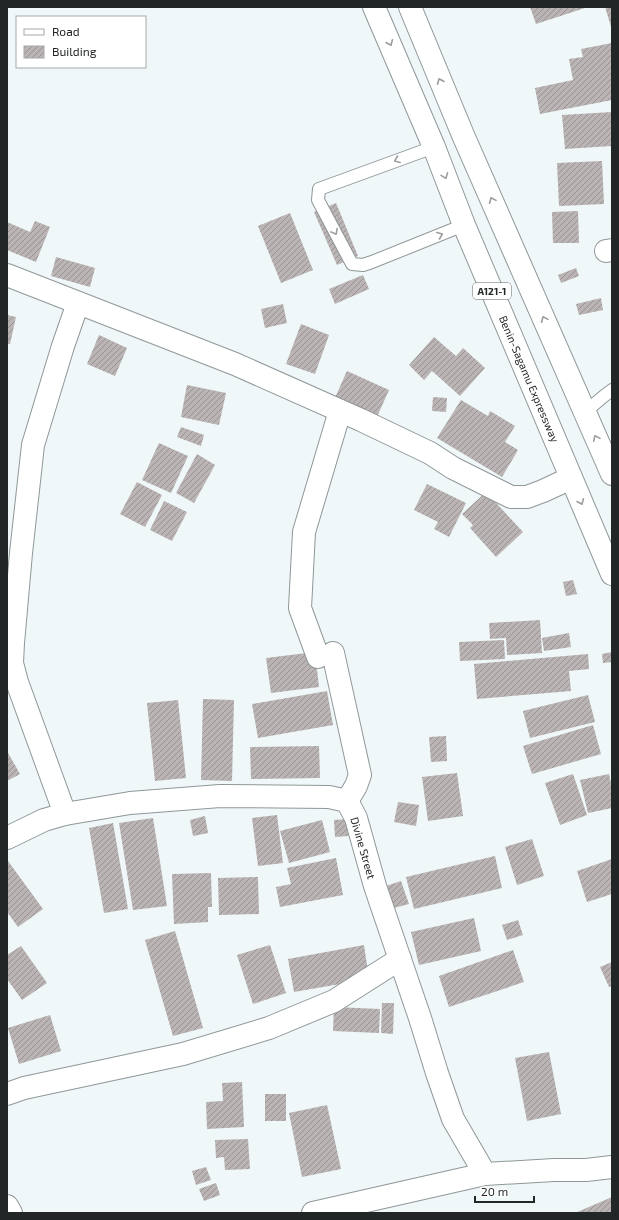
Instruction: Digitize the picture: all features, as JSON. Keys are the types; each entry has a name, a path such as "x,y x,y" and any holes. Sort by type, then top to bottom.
{"main road":[{"name":"Benin-Sagamu Expressway","path":"374,7 434,147 464,225 612,574"},
{"name":"A121-1","path":"410,7 463,136 612,474"},
{"path":"7,275 235,364 430,453 453,468 511,497 527,497 571,478"},
{"path":"65,814 17,682 12,663 21,553 33,445 63,346 78,303"},
{"path":"7,838 44,820 65,814 130,802 220,796 329,797 346,801 356,786 360,775 326,655 300,608 304,532 340,411"},
{"name":"Divine Street","path":"346,801 356,818 375,886 453,1118 485,1174"},
{"path":"7,1094 24,1088 183,1054 269,1028 334,1001 400,959"},
{"path":"317,1212 485,1174 554,1170 586,1170 612,1167"},
{"path":"7,1206 11,1213"}],"lane":[{"path":"434,147 319,189 318,200 352,264 362,265 372,262 464,225"},
{"path":"585,412 612,390"}],"building":[{"path":"530,7 588,7 536,24"},
{"path":"605,7 612,7 612,30"},
{"path":"612,43 612,100 540,114 535,88 573,80 569,59 583,57 581,49"},
{"path":"612,112 612,146 565,149 562,115"},
{"path":"602,161 604,204 559,206 557,163"},
{"path":"336,203 358,256 337,265 314,212"},
{"path":"578,211 579,243 553,243 552,212"},
{"path":"290,213 313,270 281,283 258,226"},
{"path":"35,221 50,227 36,262 7,250 7,222 30,232"},
{"path":"56,257 95,268 90,287 51,276"},
{"path":"576,268 579,276 561,283 558,275"},
{"path":"363,275 369,289 335,304 329,289"},
{"path":"601,298 603,310 579,315 576,304"},
{"path":"283,304 287,323 265,328 261,309"},
{"path":"7,315 16,317 10,344 7,344"},
{"path":"301,324 329,335 315,374 286,364"},
{"path":"99,335 127,348 115,376 87,364"},
{"path":"434,337 456,356 463,348 485,368 460,396 432,371 424,380 409,365"},
{"path":"347,371 389,390 376,419 334,400"},
{"path":"187,385 226,393 219,425 181,417"},
{"path":"433,397 447,398 446,412 432,411"},
{"path":"461,400 488,416 490,411 515,426 505,442 518,450 502,477 437,438"},
{"path":"181,427 204,435 201,446 177,437"},
{"path":"159,443 188,456 171,493 142,480"},
{"path":"197,454 215,465 194,503 176,493"},
{"path":"137,482 162,495 145,527 120,514"},
{"path":"427,484 466,503 449,537 434,529 438,522 414,510"},
{"path":"486,492 523,532 496,557 470,528 473,525 462,514"},
{"path":"164,501 187,512 172,541 150,530"},
{"path":"573,580 577,594 566,596 563,582"},
{"path":"540,620 542,653 507,655 506,638 490,639 489,623"},
{"path":"569,633 571,647 544,651 542,638"},
{"path":"504,640 505,659 460,661 459,642"},
{"path":"315,652 319,687 271,693 266,658"},
{"path":"612,652 612,662 603,663 602,654"},
{"path":"588,654 589,669 569,671 571,691 477,699 474,664"},
{"path":"327,691 333,725 258,738 252,704"},
{"path":"588,695 595,722 530,738 523,711"},
{"path":"203,699 234,700 232,781 201,780"},
{"path":"178,700 186,778 155,781 147,703"},
{"path":"593,725 601,754 532,774 523,746"},
{"path":"446,736 447,761 431,762 429,737"},
{"path":"319,746 320,778 251,779 250,747"},
{"path":"7,751 20,774 7,781"},
{"path":"457,773 463,816 428,821 422,777"},
{"path":"573,774 587,815 560,825 545,783"},
{"path":"609,774 612,788 612,808 588,813 580,780"},
{"path":"398,802 419,805 416,826 394,822"},
{"path":"277,815 283,863 258,866 252,818"},
{"path":"205,816 208,833 193,836 190,820"},
{"path":"153,818 167,906 133,910 119,823"},
{"path":"347,819 348,836 335,837 334,820"},
{"path":"322,820 330,852 289,863 280,831"},
{"path":"113,823 128,909 104,913 89,828"},
{"path":"532,839 544,876 517,885 505,847"},
{"path":"495,856 502,888 414,909 406,877"},
{"path":"336,858 343,895 280,907 276,887 291,884 287,868"},
{"path":"612,859 612,894 587,902 577,871"},
{"path":"8,861 43,909 18,927 7,912"},
{"path":"211,873 212,907 208,907 208,922 174,924 172,874"},
{"path":"258,877 259,914 219,915 218,878"},
{"path":"401,881 409,904 390,909 383,887"},
{"path":"474,918 481,951 419,965 411,932"},
{"path":"518,920 523,935 507,940 502,925"},
{"path":"175,931 203,1028 173,1036 145,940"},
{"path":"270,945 286,993 253,1004 237,955"},
{"path":"364,945 369,979 294,992 288,959"},
{"path":"21,946 47,983 22,1000 7,979 7,955"},
{"path":"513,950 524,982 449,1007 439,976"},
{"path":"612,962 612,986 609,987 600,967"},
{"path":"382,1003 394,1003 393,1034 381,1033"},
{"path":"334,1007 380,1009 379,1033 333,1031"},
{"path":"50,1015 61,1051 19,1064 8,1028"},
{"path":"549,1052 561,1114 527,1121 515,1058"},
{"path":"242,1082 244,1127 207,1129 206,1102 223,1101 222,1083"},
{"path":"265,1094 286,1094 286,1121 265,1121"},
{"path":"327,1105 341,1169 302,1177 289,1113"},
{"path":"248,1139 250,1169 225,1170 224,1157 216,1158 215,1140"},
{"path":"206,1167 211,1180 196,1185 192,1171"},
{"path":"216,1183 220,1195 204,1201 199,1189"},
{"path":"612,1197 612,1213 575,1213"}]}
